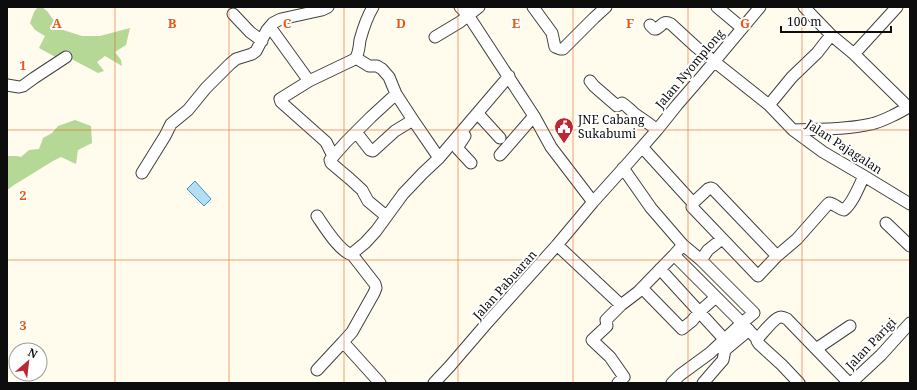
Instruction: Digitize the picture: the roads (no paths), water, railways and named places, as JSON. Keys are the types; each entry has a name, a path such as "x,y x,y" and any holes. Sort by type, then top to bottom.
{"street":[{"path":"142,173 172,124 188,110 206,88 230,64 236,59 254,53 270,27 276,21 322,10 328,7"},
{"path":"333,156 328,144 293,114 280,101 280,99 309,81 341,67 356,58 369,13 373,7"},
{"path":"460,7 468,16 510,78 534,116 551,147 593,202"},
{"path":"435,37 460,22 479,7"},
{"path":"532,7 552,33 555,47 560,50 563,49 606,7"},
{"path":"716,7 742,28"},
{"name":"Jalan Nyomplong","path":"593,202 657,130 760,7"},
{"path":"793,130 843,128 872,124 909,107 854,54 831,35 804,7"},
{"path":"854,54 897,7"},
{"path":"233,14 246,28 262,41"},
{"name":"Jalan Pajagalan","path":"650,25 656,29 665,22 671,24 714,62 769,105 793,130 823,152 908,200"},
{"path":"270,27 309,81"},
{"path":"769,105 792,77 817,53 831,35"},
{"path":"7,85 19,87 23,86 66,57"},
{"path":"356,58 369,66 377,66 389,77 396,94 439,158"},
{"path":"472,163 458,149 459,144 479,115 510,78"},
{"path":"353,255 354,252 376,231 403,194 439,158 510,78"},
{"path":"590,81 617,106 622,103 657,130"},
{"path":"386,216 368,201 362,190 331,163 330,160 374,113 396,94"},
{"path":"479,115 500,138"},
{"path":"500,155 534,116"},
{"path":"356,132 373,152 395,131 413,120"},
{"path":"642,147 693,203 692,207 758,276 797,238 827,205 830,203 844,210 854,196 864,176"},
{"path":"624,168 650,208 683,245 701,260 754,312 746,326 725,350 723,360 705,382"},
{"path":"693,203 708,189 713,189 777,256"},
{"name":"Jalan Pabuaran","path":"434,383 557,245 593,202"},
{"path":"317,216 334,240 344,250 353,255 375,284 376,288 352,332 317,370"},
{"path":"886,223 910,246"},
{"path":"701,260 708,250 722,239"},
{"path":"557,245 621,305"},
{"path":"618,383 624,377 610,357 592,340 607,326 606,320 621,305 642,288 683,245"},
{"path":"674,255 746,326 758,340 757,341 759,344 799,383"},
{"path":"660,269 725,340"},
{"path":"642,288 682,329 692,322 716,297"},
{"path":"758,340 775,319 783,317 787,319 850,383"},
{"name":"Jalan Parigi","path":"850,383 881,355 910,323"},
{"path":"672,383 725,340 746,326"},
{"path":"816,349 850,326"},
{"path":"343,342 380,383"}],"water":[{"path":"195,181 211,199 204,206 187,189"}],"place":[{"name":"JNE Cabang Sukabumi","path":"564,144"}]}
